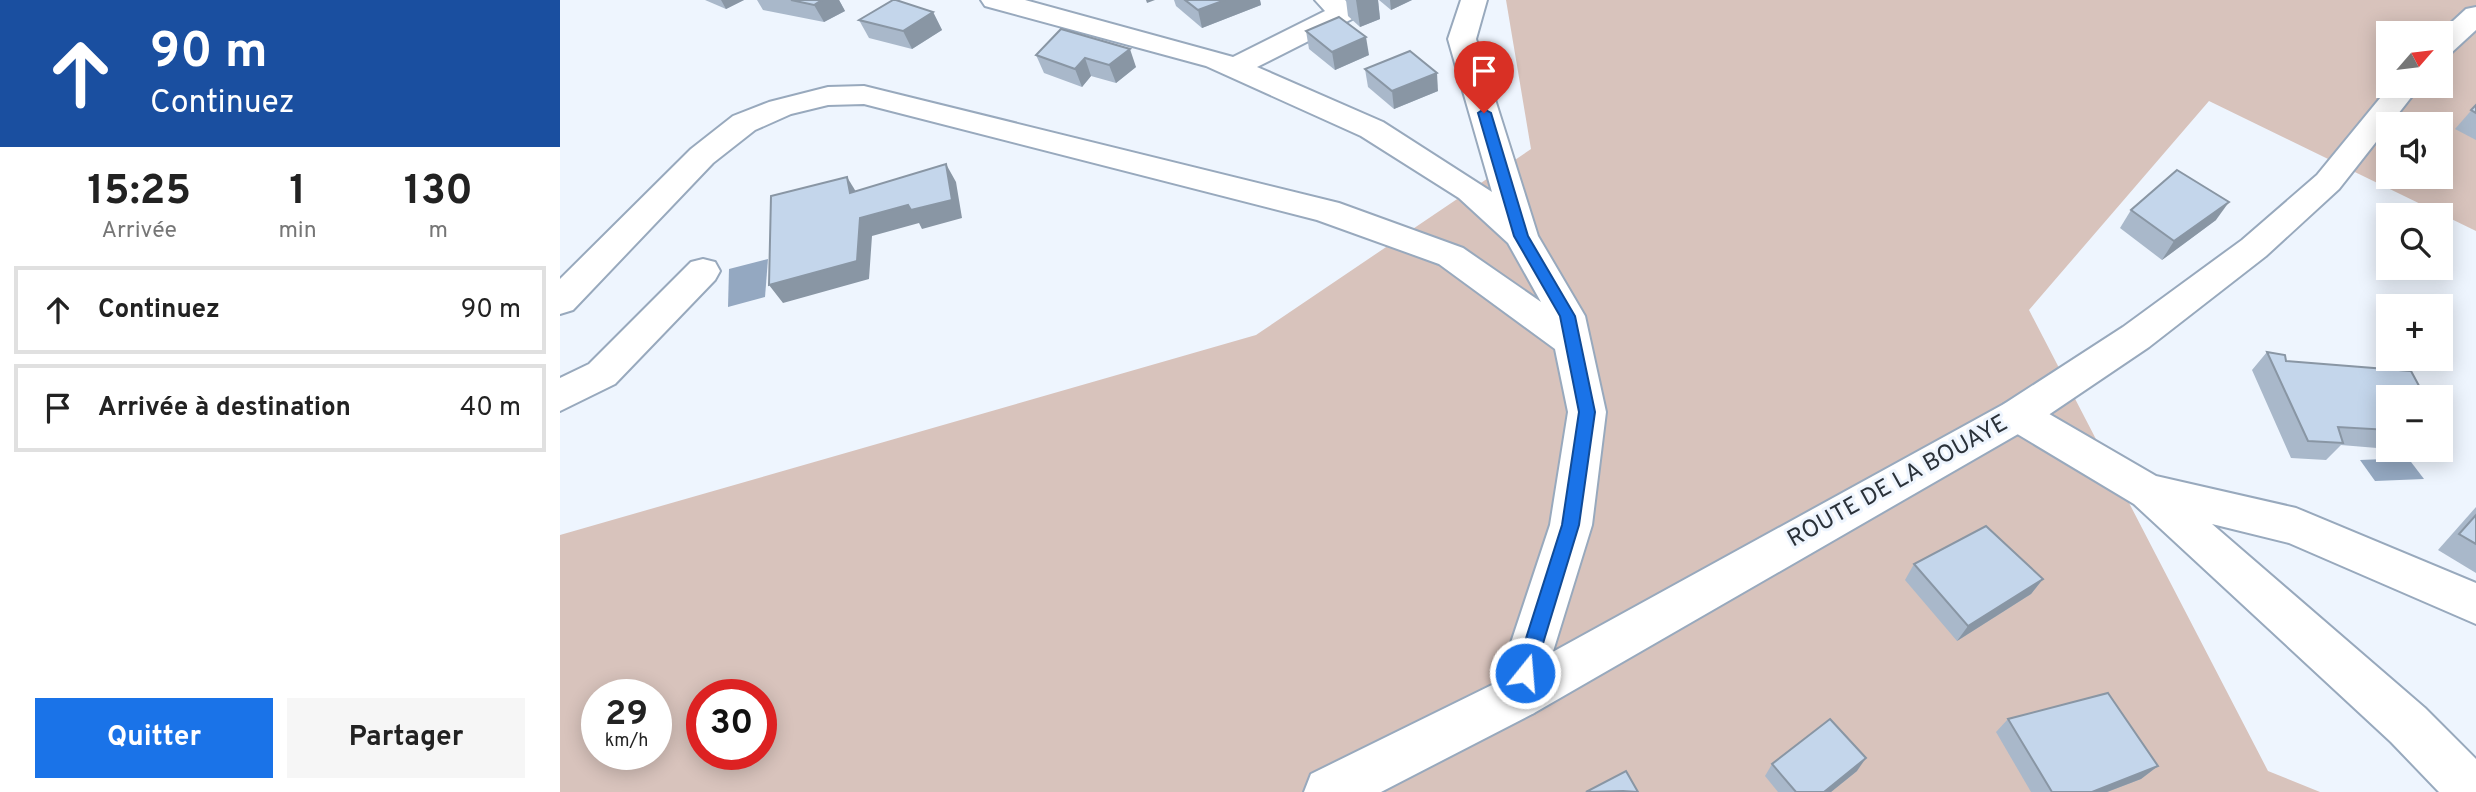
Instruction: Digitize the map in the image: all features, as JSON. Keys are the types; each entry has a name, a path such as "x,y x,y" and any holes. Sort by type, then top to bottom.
{"street":[{"path":"994,0 1216,60 1372,129 1470,191 1521,236"},
{"path":"1233,68 1344,12 1328,0"},
{"path":"1474,0 1462,39 1521,236 1567,316 1587,412 1571,525 1517,698"},
{"path":"2454,35 2476,15"},
{"path":"560,301 702,156 744,123 780,108 828,96 864,95 1327,211 1451,256 1573,343"},
{"name":"ROUTE DE LA BOUAYE","path":"1329,792 1517,698 2018,415 2136,337 2254,248 2328,182 2395,98"},
{"path":"560,396 602,374 703,271"},
{"path":"2018,415 2146,491 2408,725 2474,792"},
{"path":"2146,491 2296,526 2476,604"}],"shaded area":[{"path":"1506,0 2476,0 2476,231 2453,220 2453,203 2418,203 2390,189 2453,189 2453,112 2376,112 2376,182 2209,101 2029,310 2268,771 2320,792 560,792 560,535 1256,335 1531,149"}],"water":[{"path":"768,259 765,297 728,307 729,269"},
{"path":"2360,460 2411,462 2424,479 2375,481"}],"building":[{"path":"791,0 822,0 814,5"},
{"path":"893,0 933,12 903,31 859,20"},
{"path":"1185,0 1225,0 1198,10"},
{"path":"1339,17 1366,37 1332,52 1306,31"},
{"path":"1061,29 1130,49 1109,65 1085,58 1075,69 1036,55"},
{"path":"1410,51 1437,73 1392,91 1365,69"},
{"path":"946,164 952,200 911,210 908,205 860,218 857,261 769,285 771,196 847,177 850,193"},
{"path":"2177,170 2229,202 2174,241 2131,210"},
{"path":"2267,352 2285,355 2286,361 2376,368 2376,371 2411,371 2419,385 2376,385 2376,429 2338,427 2343,443 2308,441"},
{"path":"2476,515 2476,544 2459,534"},
{"path":"1986,526 2043,579 1968,626 1914,564"},
{"path":"2108,693 2158,766 2092,792 2052,792 2008,719"},
{"path":"1830,719 1866,758 1824,792 1796,792 1772,764"},
{"path":"1626,771 1638,792 1586,792"}],"route":[{"path":"1484,113 1521,236 1567,316 1587,412 1571,525 1525,673"}]}
